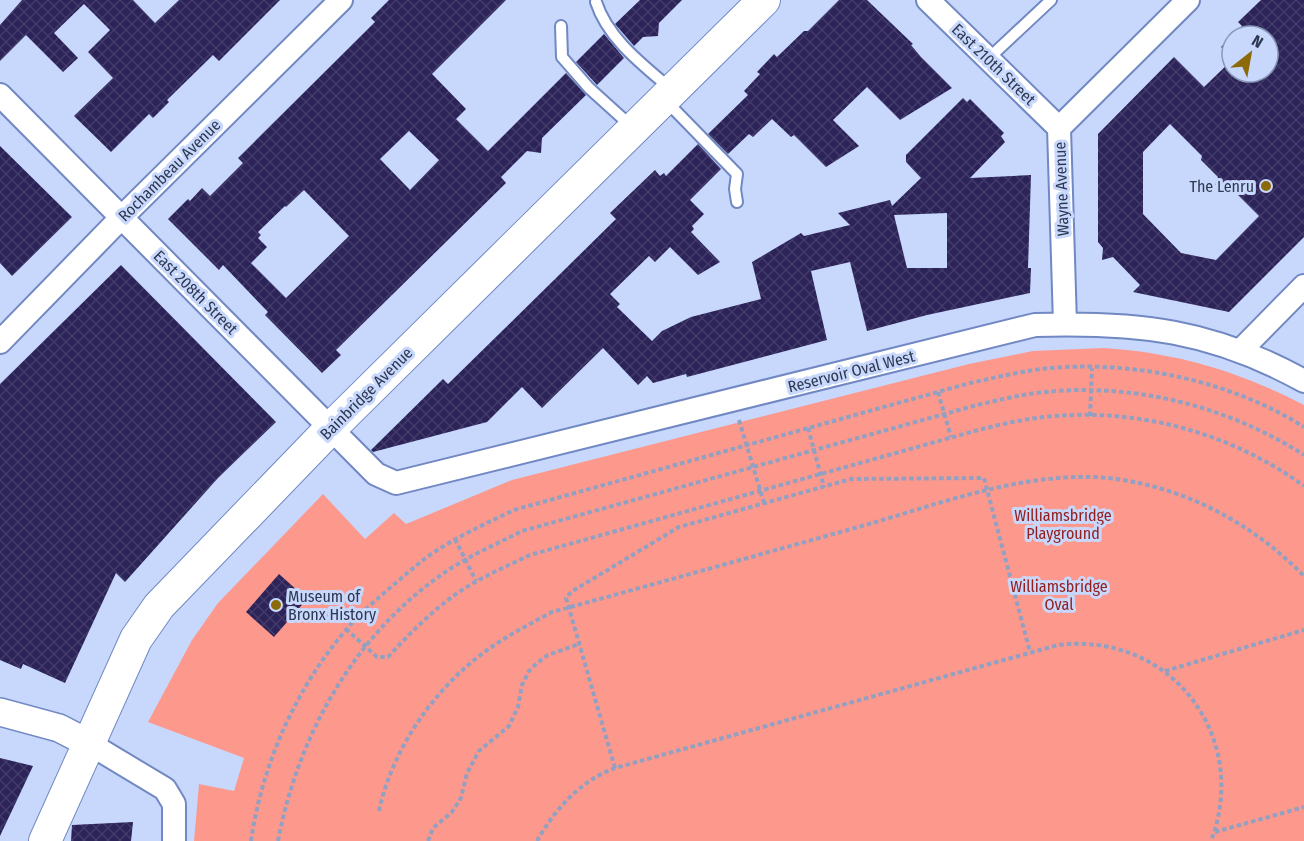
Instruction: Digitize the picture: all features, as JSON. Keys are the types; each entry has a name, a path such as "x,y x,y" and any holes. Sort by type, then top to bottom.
{"main road":[{"name":"Bainbridge Avenue","path":"45,841 136,639 159,606 330,429 764,0"}],"street":[{"name":"Rochambeau Avenue","path":"0,342 122,217 341,0"},
{"name":"East 210th Street","path":"928,0 1059,128"},
{"name":"Wayne Avenue","path":"1065,324 1059,128 1188,0"},
{"name":"East 208th Street","path":"0,95 330,429 376,474 396,483"},
{"path":"1240,351 1304,286"},
{"name":"Reservoir Oval West","path":"396,483 1035,326 1065,324 1141,326 1203,338 1280,367 1304,381"},
{"path":"0,712 58,728 90,744 165,789 174,804 174,841"}],"lane":[{"path":"988,59 1051,0"},
{"path":"596,2 601,18 609,28 737,174 735,189 737,202"},
{"path":"561,26 562,57 589,88 634,129"}],"path":[{"path":"1090,416 1092,368"},
{"path":"251,841 260,794 282,733 314,673 346,629 408,572 454,539 514,510 970,383 1034,371 1124,369 1187,379 1219,388 1260,404 1304,427"},
{"path":"278,841 283,815 306,745 336,689 365,647 423,589 465,560 522,531 944,414 1011,397 1046,392 1091,391 1149,395 1181,401 1251,426 1304,456"},
{"path":"938,392 951,437"},
{"path":"738,415 764,504"},
{"path":"346,629 377,657 388,657 438,608 476,581 530,555 951,437 1016,421 1045,417 1090,416 1142,420 1203,433 1242,448 1304,486"},
{"path":"808,428 824,487"},
{"path":"379,811 384,786 392,766 409,735 445,688 472,662 500,641 552,612 987,490 1067,477 1122,480 1158,488 1211,508 1245,527 1283,556 1304,576"},
{"path":"615,768 566,598 571,592 679,527 861,478 984,478 1030,652"},
{"path":"454,539 476,581"},
{"path":"1165,671 1304,630"},
{"path":"537,841 548,822 567,799 591,781 615,768 1030,652 1074,643 1125,650 1165,671 1197,705 1215,743 1223,780 1221,811 1211,841"},
{"path":"428,841 433,828 452,812 461,798 467,773 479,751 509,726 518,707 522,685 529,671 548,655 579,644"},
{"path":"1214,833 1304,807"}],"green space":[{"name":"Williamsbridge Oval","path":"1104,348 1157,354 1207,366 1255,382 1304,405 1304,841 194,841 199,784 234,791 244,758 148,722 192,640 218,603 323,494 365,539 394,513 406,524 512,480 969,364 1033,351"}],"building":[{"path":"22,0 133,0 155,23 179,0 280,0 219,61 213,55 167,100 169,102 153,118 149,114 111,152 74,116 113,78 88,52 110,30 84,4 54,33 78,58 63,72 26,35 0,61 0,25"},
{"path":"389,0 506,0 432,74 466,109 456,119 488,151 566,73 586,95 542,138 541,153 527,151 501,177 506,183 336,350 341,355 322,373 265,315 268,312 223,265 219,270 168,219 202,188 210,196 243,163 238,158 375,22 371,18","holes":["409,131 439,160 410,190 380,159","304,190 349,236 286,298 251,263 267,247 258,238 261,235 258,232"]},
{"path":"640,0 682,0 659,23 658,36 643,37 634,46 615,24"},
{"path":"839,0 867,0 913,44 911,45 921,57 952,88 900,120 867,87 833,120 859,146 826,167 794,135 791,137 772,119 753,137 749,134 728,154 708,134 748,95 744,91 760,74 757,72 774,54 777,57 804,31 808,31"},
{"name":"The Lenru","path":"1261,0 1304,0 1304,237 1229,312 1133,292 1140,285 1113,257 1102,260 1103,248 1098,242 1098,134 1174,57 1204,87 1220,72 1220,84 1280,84 1280,24 1240,24 1238,22","holes":["1170,124 1202,156 1201,160 1218,177 1215,185 1227,184 1259,216 1216,260 1181,253 1143,214 1143,152"]},
{"path":"604,34 624,58 597,85 576,62"},
{"path":"963,98 967,102 970,99 1004,133 1001,136 1005,142 970,178 1031,175 1028,268 1031,268 1030,293 927,315 867,331 850,262 811,271 827,340 687,377 686,374 653,383 647,376 638,385 603,348 542,408 522,387 487,422 373,452 371,450 443,379 448,384 616,219 610,213 655,170 660,176 664,173 666,176 698,144 721,169 690,200 704,214 692,226 694,229 691,232 720,262 698,275 670,247 655,262 649,256 610,294 620,304 617,307 652,341 662,331 691,317 761,299 752,262 801,233 804,236 850,225 838,213 890,200 892,206 921,178 906,162 906,155","holes":["947,213 947,268 907,268 894,215"]},
{"path":"0,146 72,217 12,276 0,263"},
{"path":"121,265 276,422 218,478 125,582 116,573 65,683 23,664 21,669 0,660 0,384"},
{"name":"Museum of Bronx History","path":"279,574 307,599 274,637 246,612"},
{"path":"0,758 33,766 0,836"},
{"path":"133,822 131,841 71,841 72,825"}],"place":[{"name":"The Lenru","path":"1266,186"},
{"name":"Museum of Bronx History","path":"276,605"}],"park label":[{"name":"Williamsbridge Playground","path":"1063,524"}]}
